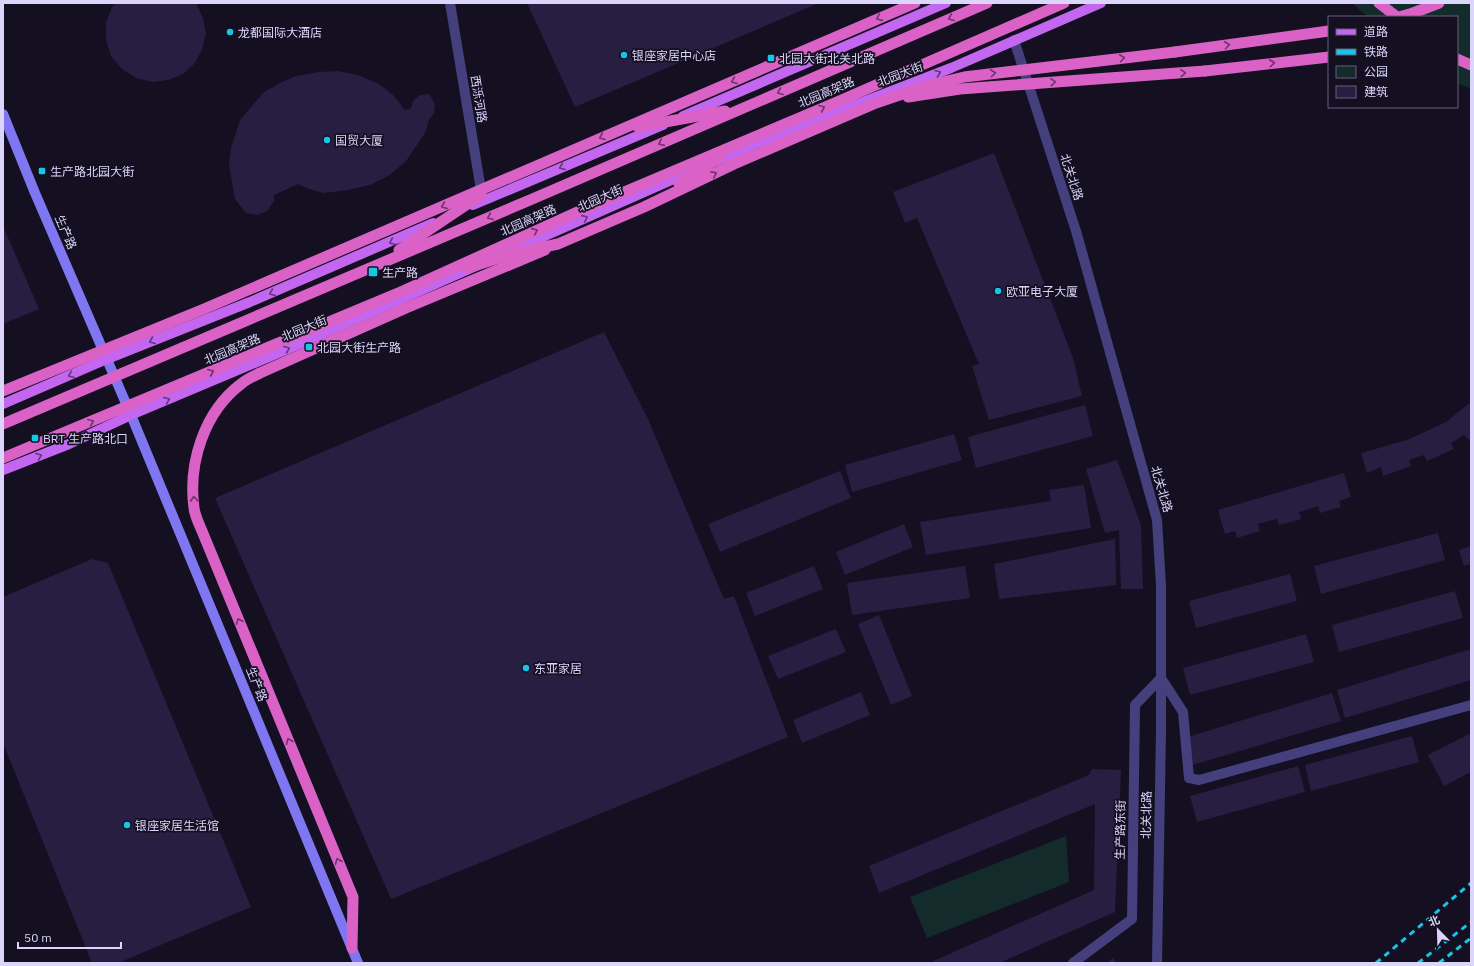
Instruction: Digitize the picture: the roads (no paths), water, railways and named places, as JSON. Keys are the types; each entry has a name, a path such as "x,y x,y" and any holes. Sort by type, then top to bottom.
{"highway":[{"path":"3,392 204,309 915,3"},
{"name":"北园高架路","path":"3,424 378,265 986,3"},
{"name":"北园高架路","path":"3,458 403,291 584,209 1064,3"},
{"path":"1379,3 1397,16"},
{"path":"1402,16 1439,3"},
{"path":"352,948 353,897 194,509 194,475 197,453 203,434 215,411 229,395 241,384 260,373 406,308 644,207 734,164 876,102 926,86 964,77 1175,52 1328,31"},
{"path":"876,102 960,89 1205,71 1328,57"},
{"path":"1458,59 1471,65"},
{"path":"618,130 743,108"},
{"path":"644,207 744,141"},
{"path":"378,265 503,180"},
{"path":"403,291 511,254 558,244"}],"main road":[{"path":"3,404 107,359 264,296 406,236 482,200 622,143 946,3"},
{"name":"北园大街","path":"3,470 69,444 131,415 314,338 762,141 951,68 1101,3"},
{"name":"生产路","path":"3,114 35,193 131,415 358,963"}],"street":[{"name":"西泺河路","path":"450,3 482,200"},
{"name":"北关北路","path":"1014,40 1076,230 1157,520 1161,586 1161,678 1156,963"},
{"path":"1161,678 1183,712 1189,778 1199,780 1471,705"},
{"name":"生产路东街","path":"1073,963 1132,920 1135,705 1161,678"}],"railway":[{"path":"1376,963 1471,883"},
{"path":"1418,963 1471,922"},
{"path":"1439,963 1471,938"}],"place":[{"name":"龙都国际大酒店","path":"230,32"},
{"name":"银座家居中心店","path":"624,55"},
{"name":"北园大街北关北路","path":"771,58"},
{"name":"国贸大厦","path":"327,140"},
{"name":"生产路北园大街","path":"42,171"},
{"name":"生产路","path":"373,272"},
{"name":"欧亚电子大厦","path":"998,291"},
{"name":"北园大街生产路","path":"309,347"},
{"name":"BRT 生产路北口","path":"35,438"},
{"name":"东亚家居","path":"526,668"},
{"name":"银座家居生活馆","path":"127,825"}]}
